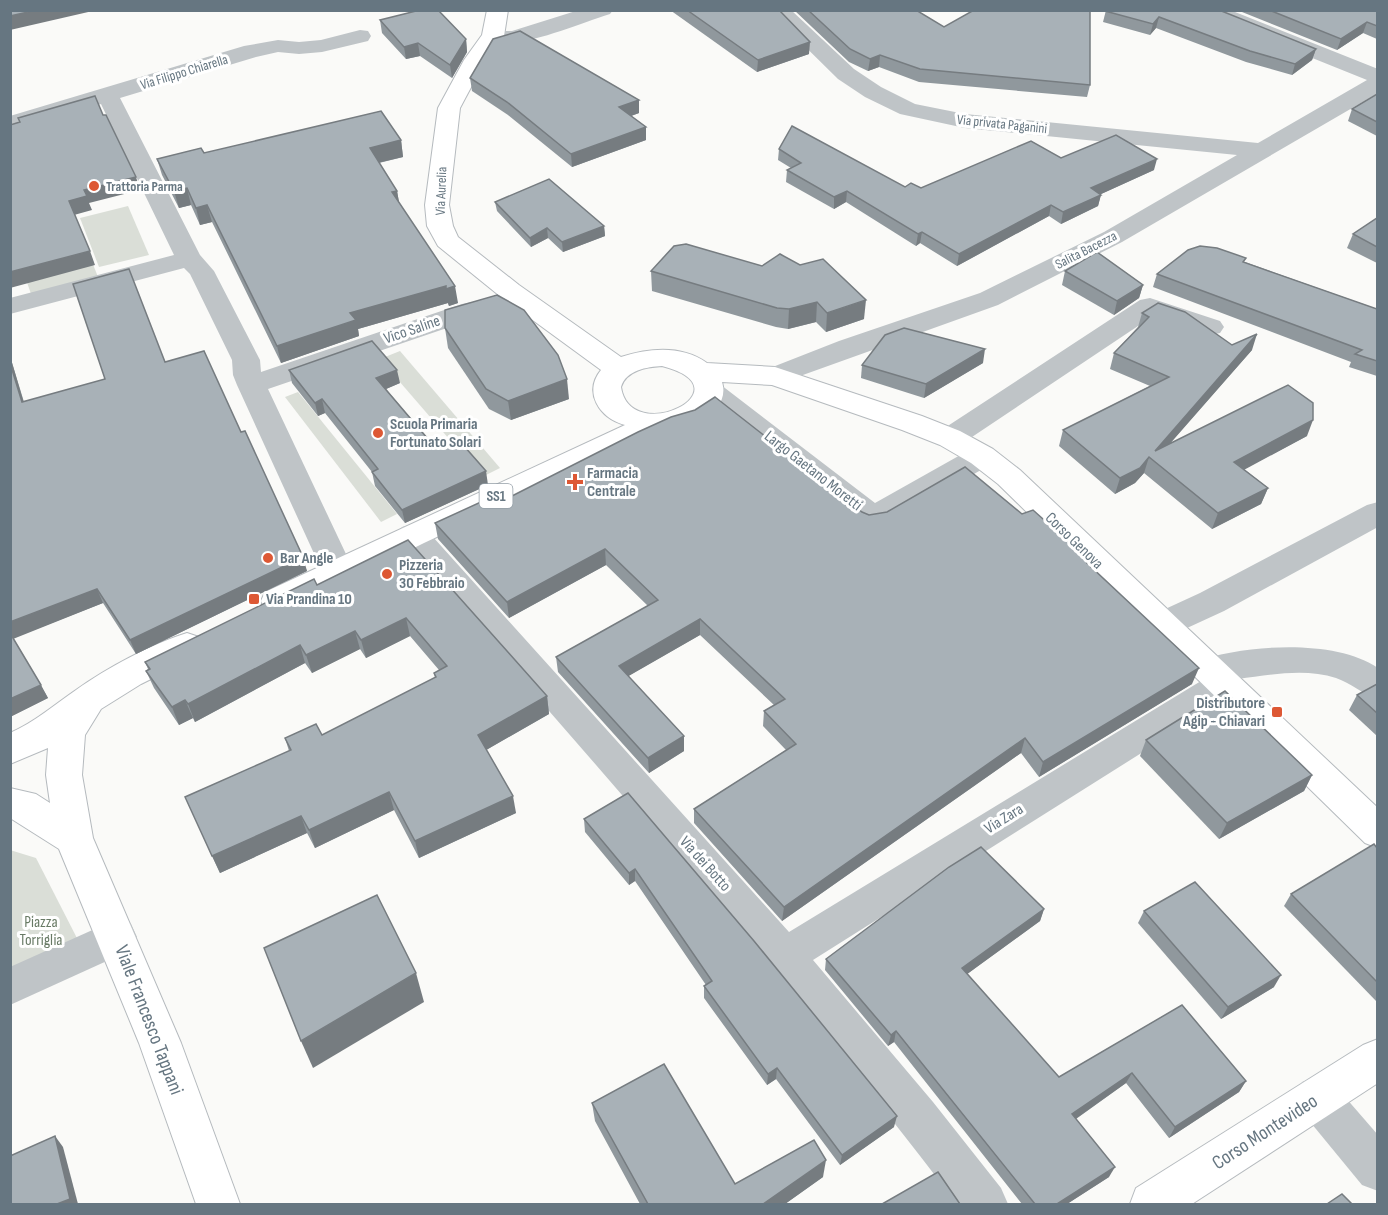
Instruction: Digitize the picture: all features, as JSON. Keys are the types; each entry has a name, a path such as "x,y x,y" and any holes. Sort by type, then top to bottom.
{"main road":[{"name":"Via Aurelia","path":"498,10 494,36 476,60 449,108 437,205 440,226 447,241 510,291 619,369"},
{"path":"645,358 678,359 692,364 707,382 707,402 698,411 671,422 636,421 620,414 610,403 606,392 609,380 619,369 645,358"},
{"name":"Corso Genova","path":"707,382 776,376 950,438 982,456 1008,477 1377,832"},
{"name":"SS1","path":"255,612 413,535 655,423"},
{"path":"26,743 90,698 129,675 213,633"},
{"name":"Viale Francesco Tappani","path":"90,698 67,732 63,775 74,838 160,1042 218,1204"},
{"path":"10,803 23,805 74,838"},
{"name":"Corso Montevideo","path":"1152,1204 1377,1059"}],"street":[{"path":"494,36 513,37 603,10"},
{"name":"Via privata Paganini","path":"778,10 846,74 873,92 908,109 965,121 1260,150"},
{"path":"1210,10 1377,77"},
{"name":"Via Filippo Chiarella","path":"10,124 252,51 278,46 299,48 322,46 360,36"},
{"name":"Salita Bacezza","path":"776,376 849,347 989,299 1113,237 1377,83"},
{"path":"108,96 189,260"},
{"path":"10,306 189,260"},
{"path":"189,260 181,276 226,366 249,380 338,571"},
{"path":"950,438 1150,306 1210,327"},
{"name":"Vico Saline","path":"249,380 472,310"},
{"name":"Largo Gaetano Moretti","path":"707,382 873,518 982,456"},
{"path":"1162,626 1212,602 1377,513"},
{"name":"Via dei Botto","path":"413,535 786,955 918,1115 985,1204"},
{"path":"1216,677 1276,661 1327,662 1367,676 1377,686"},
{"name":"Via Zara","path":"786,955 1216,677"},
{"path":"10,987 117,937"},
{"path":"1317,1098 1377,1169"}],"green space":[{"path":"128,206 149,255 99,267 80,218"},
{"path":"83,239 98,277 31,294 18,256"},
{"path":"400,351 500,468 482,477 380,359"},
{"path":"298,392 397,514 381,522 285,397"},
{"name":"Piazza Torriglia","path":"10,850 36,858 81,946 10,979"}],"building":[{"path":"10,10 37,10 10,16"},
{"path":"420,10 438,10 466,39 450,65 418,43 404,47 380,20"},
{"path":"687,10 779,10 810,42 758,60"},
{"path":"808,10 916,10 944,27 974,10 1090,10 1090,85 920,69 880,55 870,59 850,49"},
{"path":"1219,10 1316,49 1295,64 1250,51 1159,17 1153,24 1105,11"},
{"path":"1269,10 1377,10 1377,26 1367,22 1341,39"},
{"path":"520,31 639,100 619,107 646,127 571,154 507,102 470,78 493,39"},
{"path":"1377,94 1377,122 1352,109"},
{"path":"95,96 136,177 84,190 87,196 69,201 90,251 10,272 10,125 20,122 18,118"},
{"path":"381,111 401,140 370,148 397,191 392,192 455,286 446,289 446,286 350,313 356,320 277,346 207,205 196,208 187,188 174,191 157,159 201,148 204,153"},
{"path":"792,126 905,187 911,183 921,188 1031,141 1061,158 1116,135 1157,159 1091,188 1101,195 1063,212 1051,205 959,254 922,232 918,234 847,191 834,197 787,170 801,163 779,149"},
{"path":"549,179 604,226 562,242 547,228 530,238 495,202"},
{"path":"1377,218 1377,247 1353,234"},
{"path":"686,244 762,266 780,254 800,265 823,259 866,300 827,313 817,302 789,309 777,308 651,271 674,246"},
{"path":"1200,246 1217,248 1246,258 1243,262 1377,309 1377,361 1355,354 1362,350 1157,274 1188,250"},
{"path":"1097,252 1143,285 1117,301 1065,271"},
{"path":"129,269 165,362 204,351 241,432 245,431 303,557 130,640 97,589 10,622 10,363 22,402 105,379 73,284"},
{"path":"497,295 524,310 558,355 567,379 508,401 486,389 445,328 445,310"},
{"path":"1158,303 1185,312 1232,345 1257,334 1155,451 1288,385 1313,403 1313,420 1234,462 1268,488 1218,513 1149,457 1140,468 1120,478 1063,430 1169,377 1114,353 1149,317 1142,313"},
{"path":"904,328 985,349 926,384 862,365 885,335"},
{"name":"Scuola Primaria Fortunato Solari","path":"372,341 397,370 376,378 434,446 456,437 486,471 402,510 372,472 378,469 322,399 315,403 289,370"},
{"path":"715,397 862,512 869,515 887,512 965,467 1022,514 1033,510 1090,561 1087,563 1199,668 1043,762 1025,738 784,907 694,809 796,744 764,711 785,699 700,619 619,666 684,736 648,758 556,657 658,600 605,549 507,602 435,523 505,491 510,497 638,432 671,417 695,410"},
{"path":"408,540 547,696 478,735 513,796 415,841 389,792 309,830 301,816 212,856 185,797 291,750 285,738 316,724 322,735 436,677 434,673 447,666 406,618 361,640 355,631 306,655 300,645 188,704 185,700 172,707 146,671 150,669 145,662 314,579 317,585"},
{"path":"10,633 41,685 10,699"},
{"path":"1377,684 1377,713 1357,695"},
{"path":"1225,691 1312,775 1227,823 1146,740"},
{"path":"628,793 754,941 897,1116 842,1155 777,1068 768,1074 704,986 712,981 635,869 629,873 584,819"},
{"path":"1374,844 1377,848 1377,982 1291,894"},
{"path":"981,847 1044,909 962,968 1059,1077 1182,1005 1246,1081 1175,1127 1132,1073 1072,1114 1115,1167 1057,1204 1035,1204 896,1031 891,1035 826,959 949,867"},
{"path":"1195,882 1281,975 1228,1007 1144,911"},
{"path":"377,895 416,973 301,1041 264,948"},
{"path":"664,1064 735,1184 814,1140 826,1160 763,1204 648,1204 592,1103"},
{"path":"55,1136 70,1199 57,1204 10,1204 10,1156"},
{"path":"938,1172 960,1204 882,1204"},
{"path":"1342,1194 1352,1204 1327,1204"}],"place":[{"name":"Trattoria Parma","path":"94,186"},
{"name":"Scuola Primaria Fortunato Solari","path":"378,433"},
{"name":"Farmacia Centrale","path":"575,482"},
{"name":"Bar Angle","path":"268,558"},
{"name":"Pizzeria 30 Febbraio","path":"387,574"},
{"name":"Via Prandina 10","path":"254,599"},
{"name":"Distributore Agip - Chiavari","path":"1277,712"}]}
